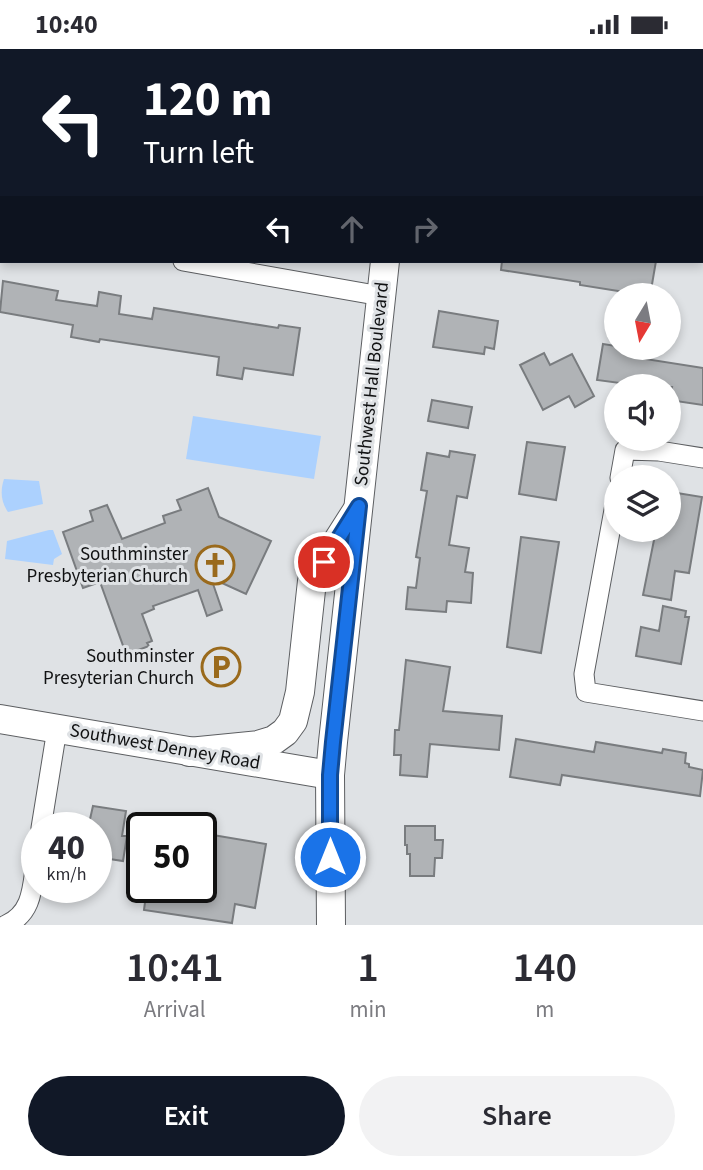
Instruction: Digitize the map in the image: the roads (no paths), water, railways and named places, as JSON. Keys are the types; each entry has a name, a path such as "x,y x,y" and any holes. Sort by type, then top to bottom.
{"main road":[{"name":"Southwest Hall Boulevard","path":"331,925 330,775 385,263"},
{"path":"189,752 258,745 274,740 293,721 300,692 312,581 359,506"},
{"name":"Southwest Denney Road","path":"0,719 330,775"}],"street":[{"path":"194,263 380,296"},
{"path":"622,465 625,450 659,451 703,458"},
{"path":"608,542 584,674 586,692 703,711"},
{"path":"44,812 57,729"},
{"path":"6,925 23,916 29,903"}],"place":[{"name":"Southminster Presbyterian Church","path":"215,565"},
{"name":"Southminster Presyterian Church","path":"221,667"}]}
